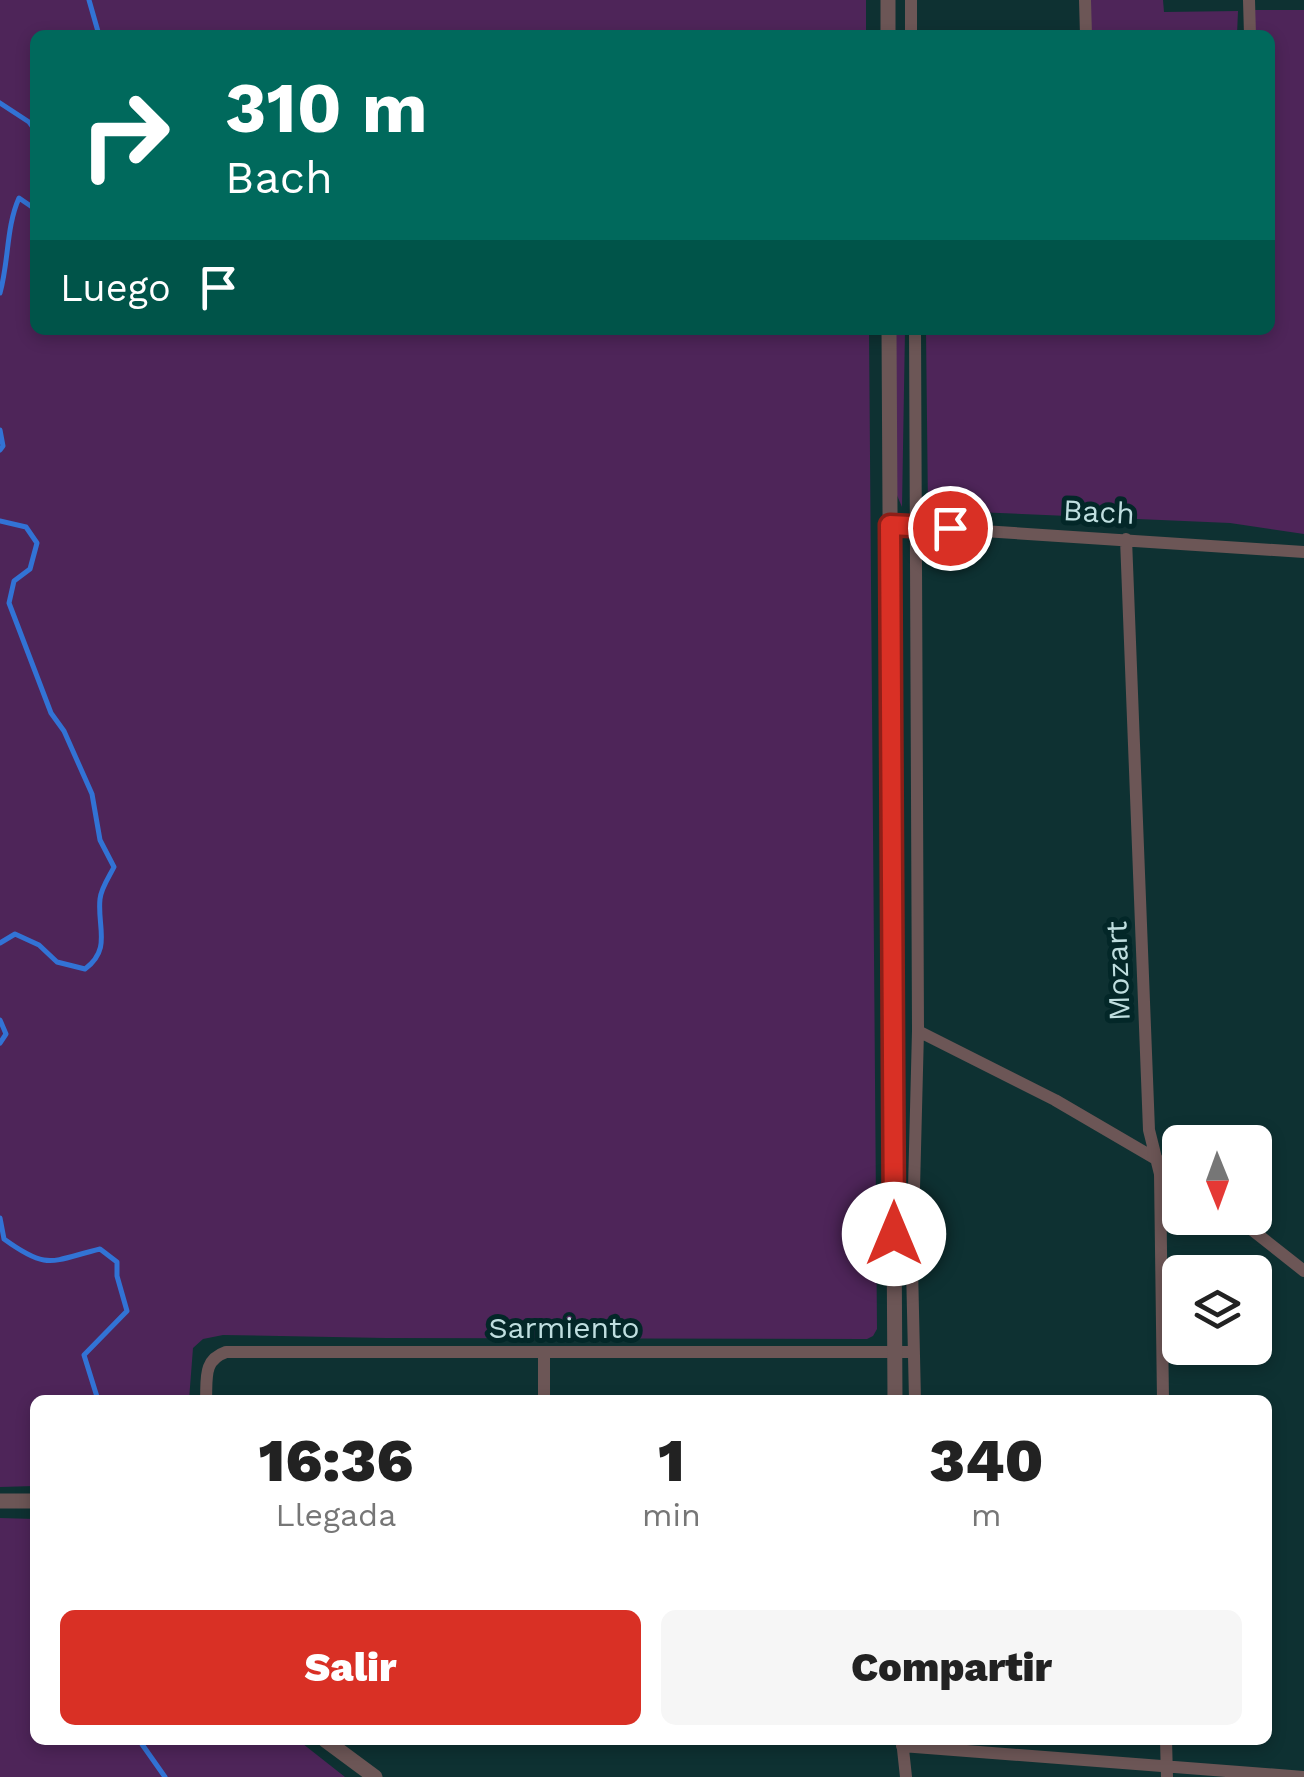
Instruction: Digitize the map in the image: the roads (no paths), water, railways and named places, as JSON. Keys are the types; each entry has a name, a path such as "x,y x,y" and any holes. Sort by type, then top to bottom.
{"street":[{"path":"888,0 888,30"},
{"path":"911,0 911,30"},
{"path":"1085,0 1086,30"},
{"path":"1250,0 1250,30"},
{"path":"889,335 896,1395"},
{"path":"914,335 918,1031 912,1267 915,1395"},
{"name":"Bach","path":"890,525 1304,552"},
{"name":"Mozart","path":"1126,539 1149,1130 1160,1174 1162,1395"},
{"path":"918,1031 1054,1100 1162,1162"},
{"path":"1259,1235 1304,1271"},
{"name":"Sarmiento","path":"206,1395 207,1369 214,1356 248,1351 914,1352"},
{"path":"544,1354 544,1395"},
{"path":"0,1501 30,1501"},
{"path":"332,1745 375,1777"},
{"path":"903,1745 906,1777"},
{"path":"929,1745 1167,1772 1304,1777"},
{"path":"1166,1745 1167,1772"}],"waterway":[{"path":"89,0 98,30"},
{"path":"0,103 30,123"},
{"path":"0,293 19,198 30,206"},
{"path":"0,430 0,450"},
{"path":"0,521 26,527 37,543 30,569 14,581 9,603 51,713 64,731 92,794 100,840 114,867 101,895 101,945 85,969 57,962 39,945 15,934 0,943"},
{"path":"0,1020 6,1034 0,1043"},
{"path":"0,1218 4,1239 31,1256 60,1260 100,1249 117,1262 127,1311 84,1355 96,1395"},
{"path":"143,1745 165,1777"}]}
